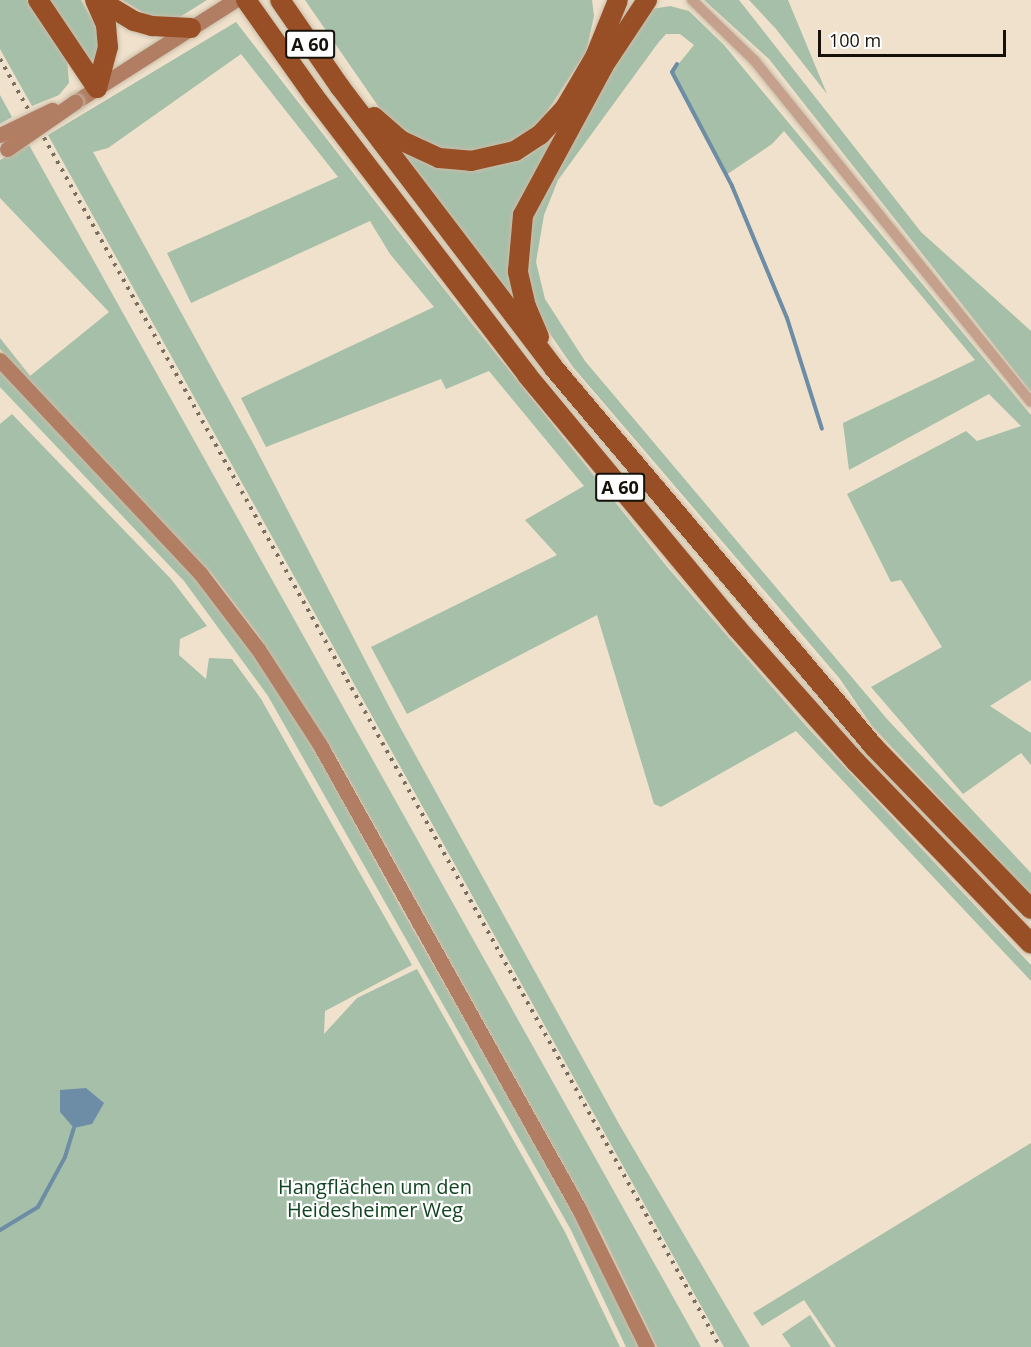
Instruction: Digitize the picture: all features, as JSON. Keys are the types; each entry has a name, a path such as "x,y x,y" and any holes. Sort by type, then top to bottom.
{"highway":[{"path":"38,0 97,88"},
{"path":"97,0 106,25 108,47 97,88"},
{"path":"97,0 134,21 162,28 195,25"},
{"name":"A 60","path":"246,0 314,96 527,375 737,628 856,762 1031,944"},
{"name":"A 60","path":"279,0 340,87 553,367 873,746 1031,909"},
{"path":"606,0 609,21"},
{"path":"340,87 400,140 419,151 456,161 502,156 527,145 554,122 595,57 618,0"},
{"path":"553,367 520,288 517,254 521,224 546,169 604,65 647,0"}],"main road":[{"path":"2,145 75,102 236,0"},
{"path":"0,360 200,573 258,649 320,745 579,1209 647,1347"}],"street":[{"path":"692,0 754,60 1031,402"}],"green space":[{"path":"0,0 27,0 67,59 69,83 59,95 32,106 0,49"},
{"path":"46,0 81,0 95,25 101,46 97,65 91,63"},
{"path":"122,0 207,0 175,20 149,16"},
{"path":"305,0 592,0 594,16 586,52 539,124 511,144 462,153 438,149 408,137 385,116"},
{"path":"704,0 739,0 921,232 1031,331 1031,392 769,59"},
{"path":"749,0 788,0 827,94 776,29"},
{"path":"670,6 689,11 724,45 1031,415 1031,680 990,706 1031,733 1031,765 1021,753 963,794 871,687 942,647 901,580 891,582 847,494 966,431 977,441 1021,426 989,394 849,470 843,423 975,360 784,131 772,144 726,175 672,72 694,45 680,34 666,34 658,43 558,180 544,215 536,262 545,299 585,361 887,719 1031,873 1031,896 872,726 840,679 573,367 539,318 524,262 533,209 641,21 652,9"},
{"path":"236,22 416,254 668,568 806,726 1031,965 1031,981 796,731 661,807 654,804 597,615 407,714 371,647 557,555 525,520 584,486 489,371 446,389 441,379 266,447 241,398 434,307 390,254 370,221 191,303 167,253 338,177 241,54 108,148 93,152 255,447 395,718 619,1124 750,1347 724,1347 48,135"},
{"path":"0,95 12,117 0,124"},
{"path":"569,112 517,213 521,311 398,146 467,167"},
{"path":"29,145 701,1347 657,1347 601,1232 339,761 257,633 213,575 0,349 0,338 30,376 109,312 0,198 0,160"},
{"path":"0,371 194,577 255,656 318,755 399,905 575,1213 638,1347 626,1347 571,1230 268,696 184,581 0,387"},
{"name":"Hangflächen um den Heidesheimer Weg","path":"12,414 171,579 207,626 180,639 179,655 206,679 209,658 232,659 261,699 412,965 325,1011 324,1034 357,998 417,969 565,1232 620,1347 0,1347 0,424"},
{"path":"1031,1143 1031,1347 836,1347 804,1300 762,1326 753,1313"},
{"path":"810,1315 831,1347 791,1347 782,1334"}],"water":[{"path":"86,1088 104,1103 92,1124 74,1128 60,1112 60,1090"}],"waterway":[{"path":"677,64 672,72 732,186 787,318 822,429"},
{"path":"0,1230 38,1207 65,1157 74,1128"}],"railway":[{"path":"0,59 720,1347"}]}
